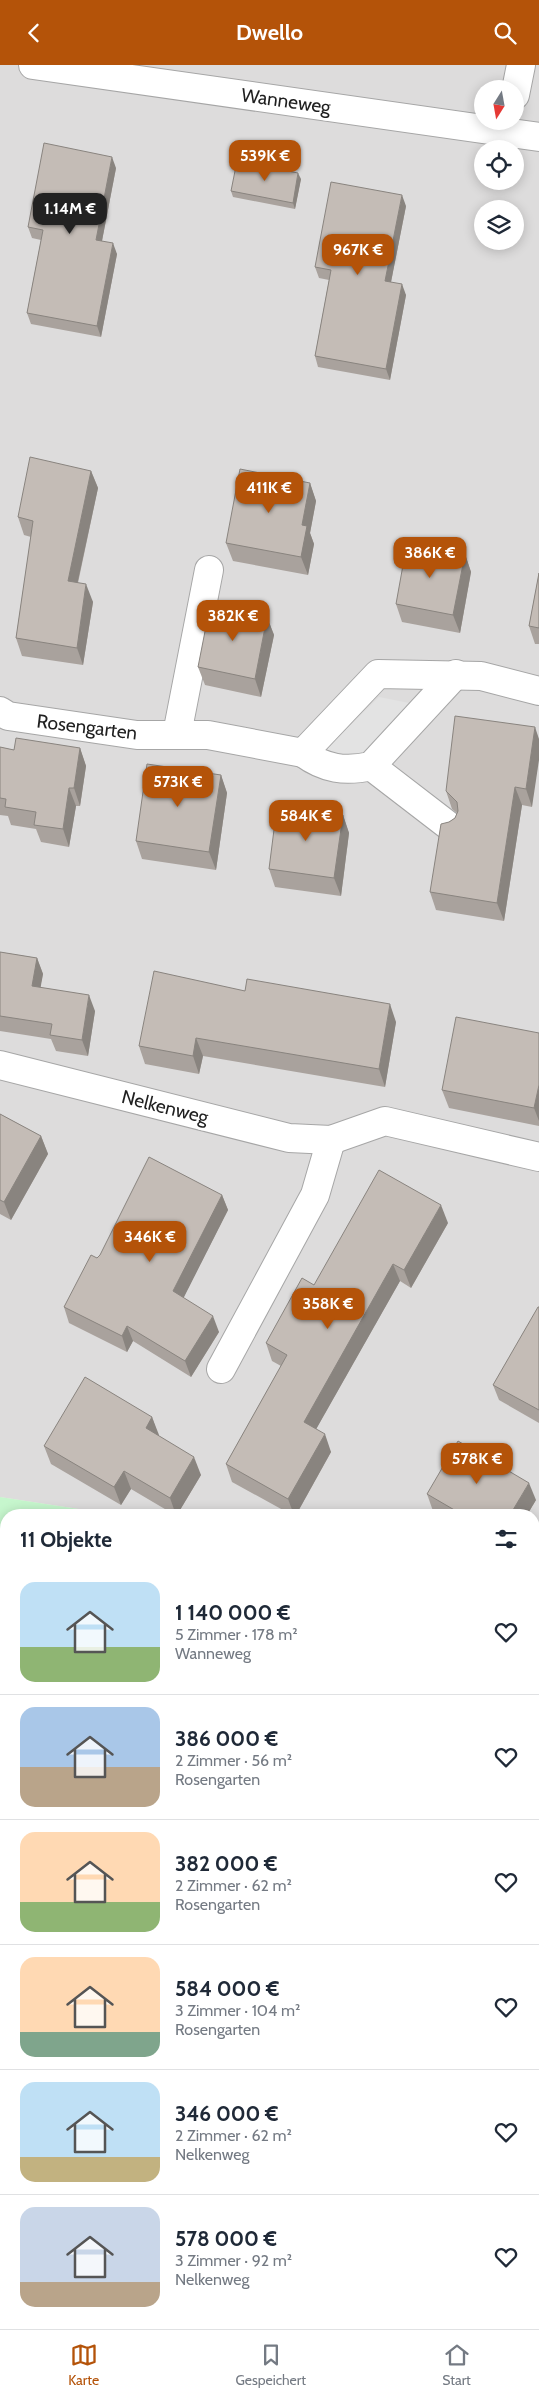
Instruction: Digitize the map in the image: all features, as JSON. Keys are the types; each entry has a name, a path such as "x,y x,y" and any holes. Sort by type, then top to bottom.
{"street":[{"name":"Wanneweg","path":"33,65 474,123"},
{"path":"518,80 521,65"},
{"name":"Wanneweg","path":"517,130 539,137"},
{"path":"177,734 209,570"},
{"path":"303,753 378,674 456,674 481,676 539,691"},
{"path":"450,826 371,766 456,674"},
{"name":"Rosengarten","path":"0,711 8,717 137,735 208,735 303,753 319,764 352,770 371,766"},
{"name":"Nelkenweg","path":"0,1065 289,1138 331,1140 384,1121 539,1157"},
{"path":"221,1369 314,1195 331,1140"}],"shaded area":[{"path":"0,65 539,65 539,1509 79,1509 0,1497"},
{"path":"379,697 414,704 356,760 322,753"}],"green space":[{"path":"0,1497 79,1509 0,1509"}],"building":[{"path":"44,143 112,157 96,240 113,243 97,326 27,313 43,230 28,227"},
{"path":"237,161 298,173 293,203 231,191"},
{"path":"331,182 402,195 385,281 402,284 386,369 315,356 331,270 315,267"},
{"path":"30,457 91,471 68,581 86,584 77,648 16,638 33,521 18,517"},
{"path":"240,469 310,483 302,525 307,526 301,557 226,543"},
{"path":"407,543 465,554 453,615 396,604"},
{"path":"539,573 539,628 529,626"},
{"path":"210,606 267,617 255,679 198,667"},
{"path":"455,716 535,727 526,789 515,787 497,903 430,892 441,824 455,818 458,811 457,802 446,791"},
{"path":"16,738 80,748 74,788 69,788 63,829 34,825 36,812 5,807 6,799 0,798 0,747 14,750"},
{"path":"147,764 221,775 209,852 136,841"},
{"path":"277,806 343,815 334,878 269,869"},
{"path":"0,952 37,958 32,986 89,995 82,1040 50,1035 52,1024 0,1016"},
{"path":"154,971 245,991 247,979 390,1004 379,1069 196,1038 193,1056 139,1046"},
{"path":"456,1017 539,1033 539,1085 534,1108 442,1090"},
{"path":"0,1114 41,1136 4,1202 0,1200"},
{"path":"149,1157 222,1195 173,1291 213,1316 185,1361 127,1326 122,1336 64,1307 91,1255 97,1258 100,1255"},
{"path":"379,1170 441,1205 404,1270 393,1264 304,1422 325,1434 288,1499 226,1464 287,1355 266,1343 302,1278 314,1285"},
{"path":"539,1307 539,1410 493,1385"},
{"path":"85,1377 152,1417 146,1428 194,1457 170,1498 124,1471 114,1487 44,1446"},
{"path":"458,1441 529,1483 514,1509 453,1509 427,1494"}]}
